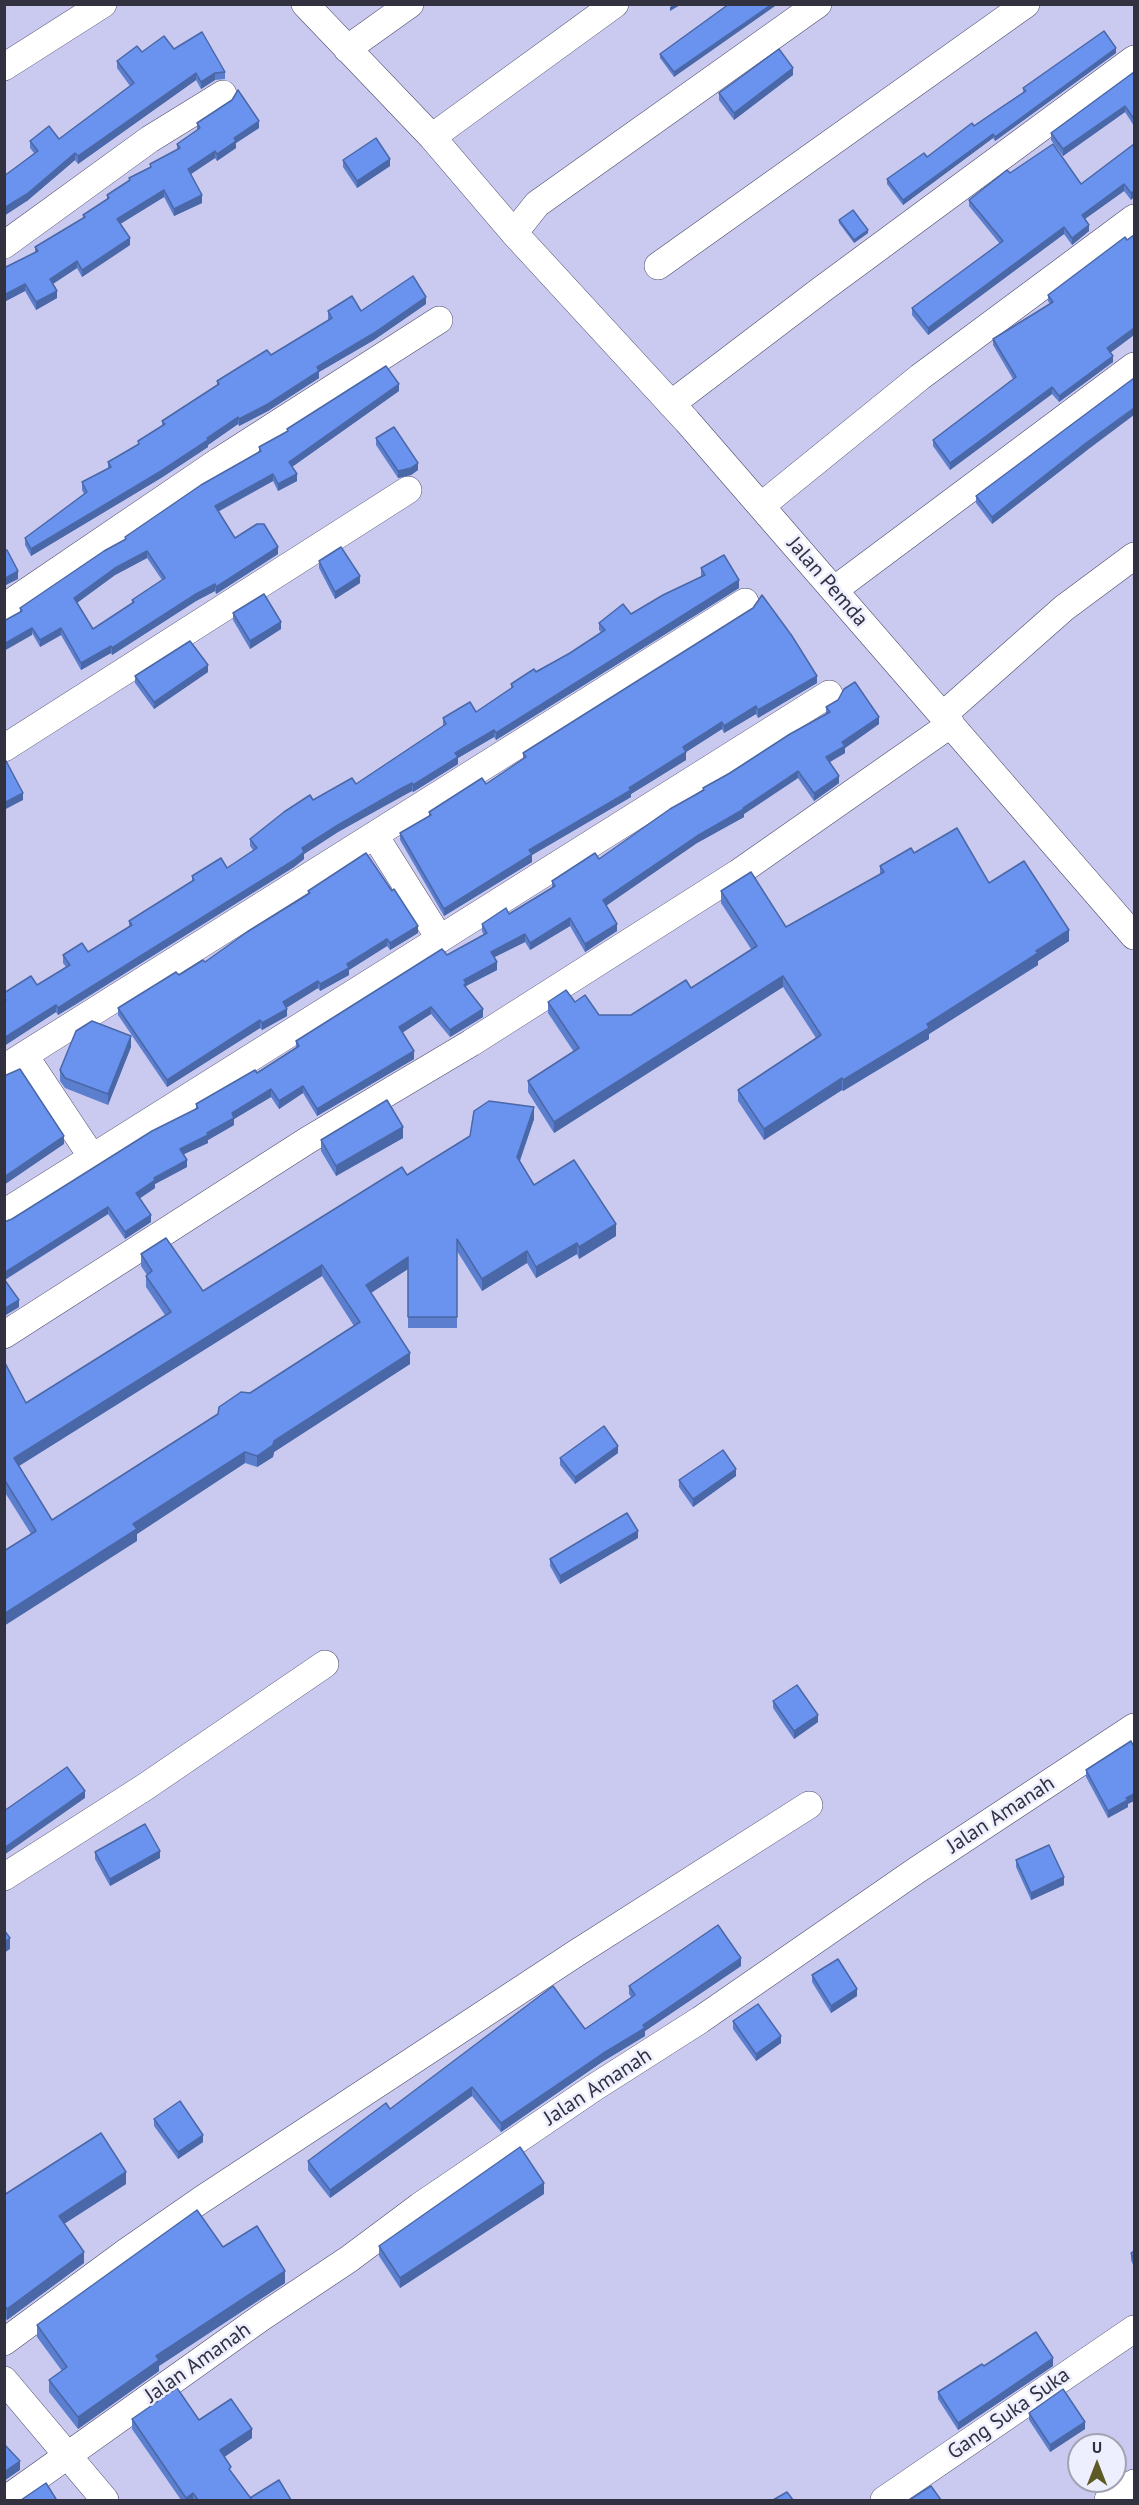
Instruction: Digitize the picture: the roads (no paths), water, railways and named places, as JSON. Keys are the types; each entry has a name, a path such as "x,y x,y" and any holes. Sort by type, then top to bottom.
{"street":[{"path":"4,67 103,4"},
{"name":"Jalan Pemda","path":"305,4 432,137 514,233 671,404 1134,936"},
{"path":"347,49 410,4"},
{"path":"432,137 615,4"},
{"path":"514,233 537,204 818,4"},
{"path":"658,266 1026,4"},
{"path":"671,404 1134,59"},
{"path":"4,245 150,139 224,94"},
{"path":"761,506 920,377 1134,218"},
{"path":"4,607 219,461 439,320"},
{"path":"834,590 1134,366"},
{"path":"4,748 408,490"},
{"path":"4,1335 278,1159 471,1043 738,873 947,720 1064,608 1134,556"},
{"path":"92,1157 15,1062 745,602"},
{"path":"4,1213 829,694"},
{"path":"375,836 440,939"},
{"path":"4,1877 145,1786 326,1664"},
{"name":"Jalan Amanah","path":"5,2500 440,2193 1134,1726"},
{"path":"4,2342 201,2200 565,1961 809,1805"},
{"name":"Gang Suka Suka","path":"884,2500 1134,2329"},
{"path":"4,2380 105,2500"},
{"path":"1108,2500 1134,2482"}]}
